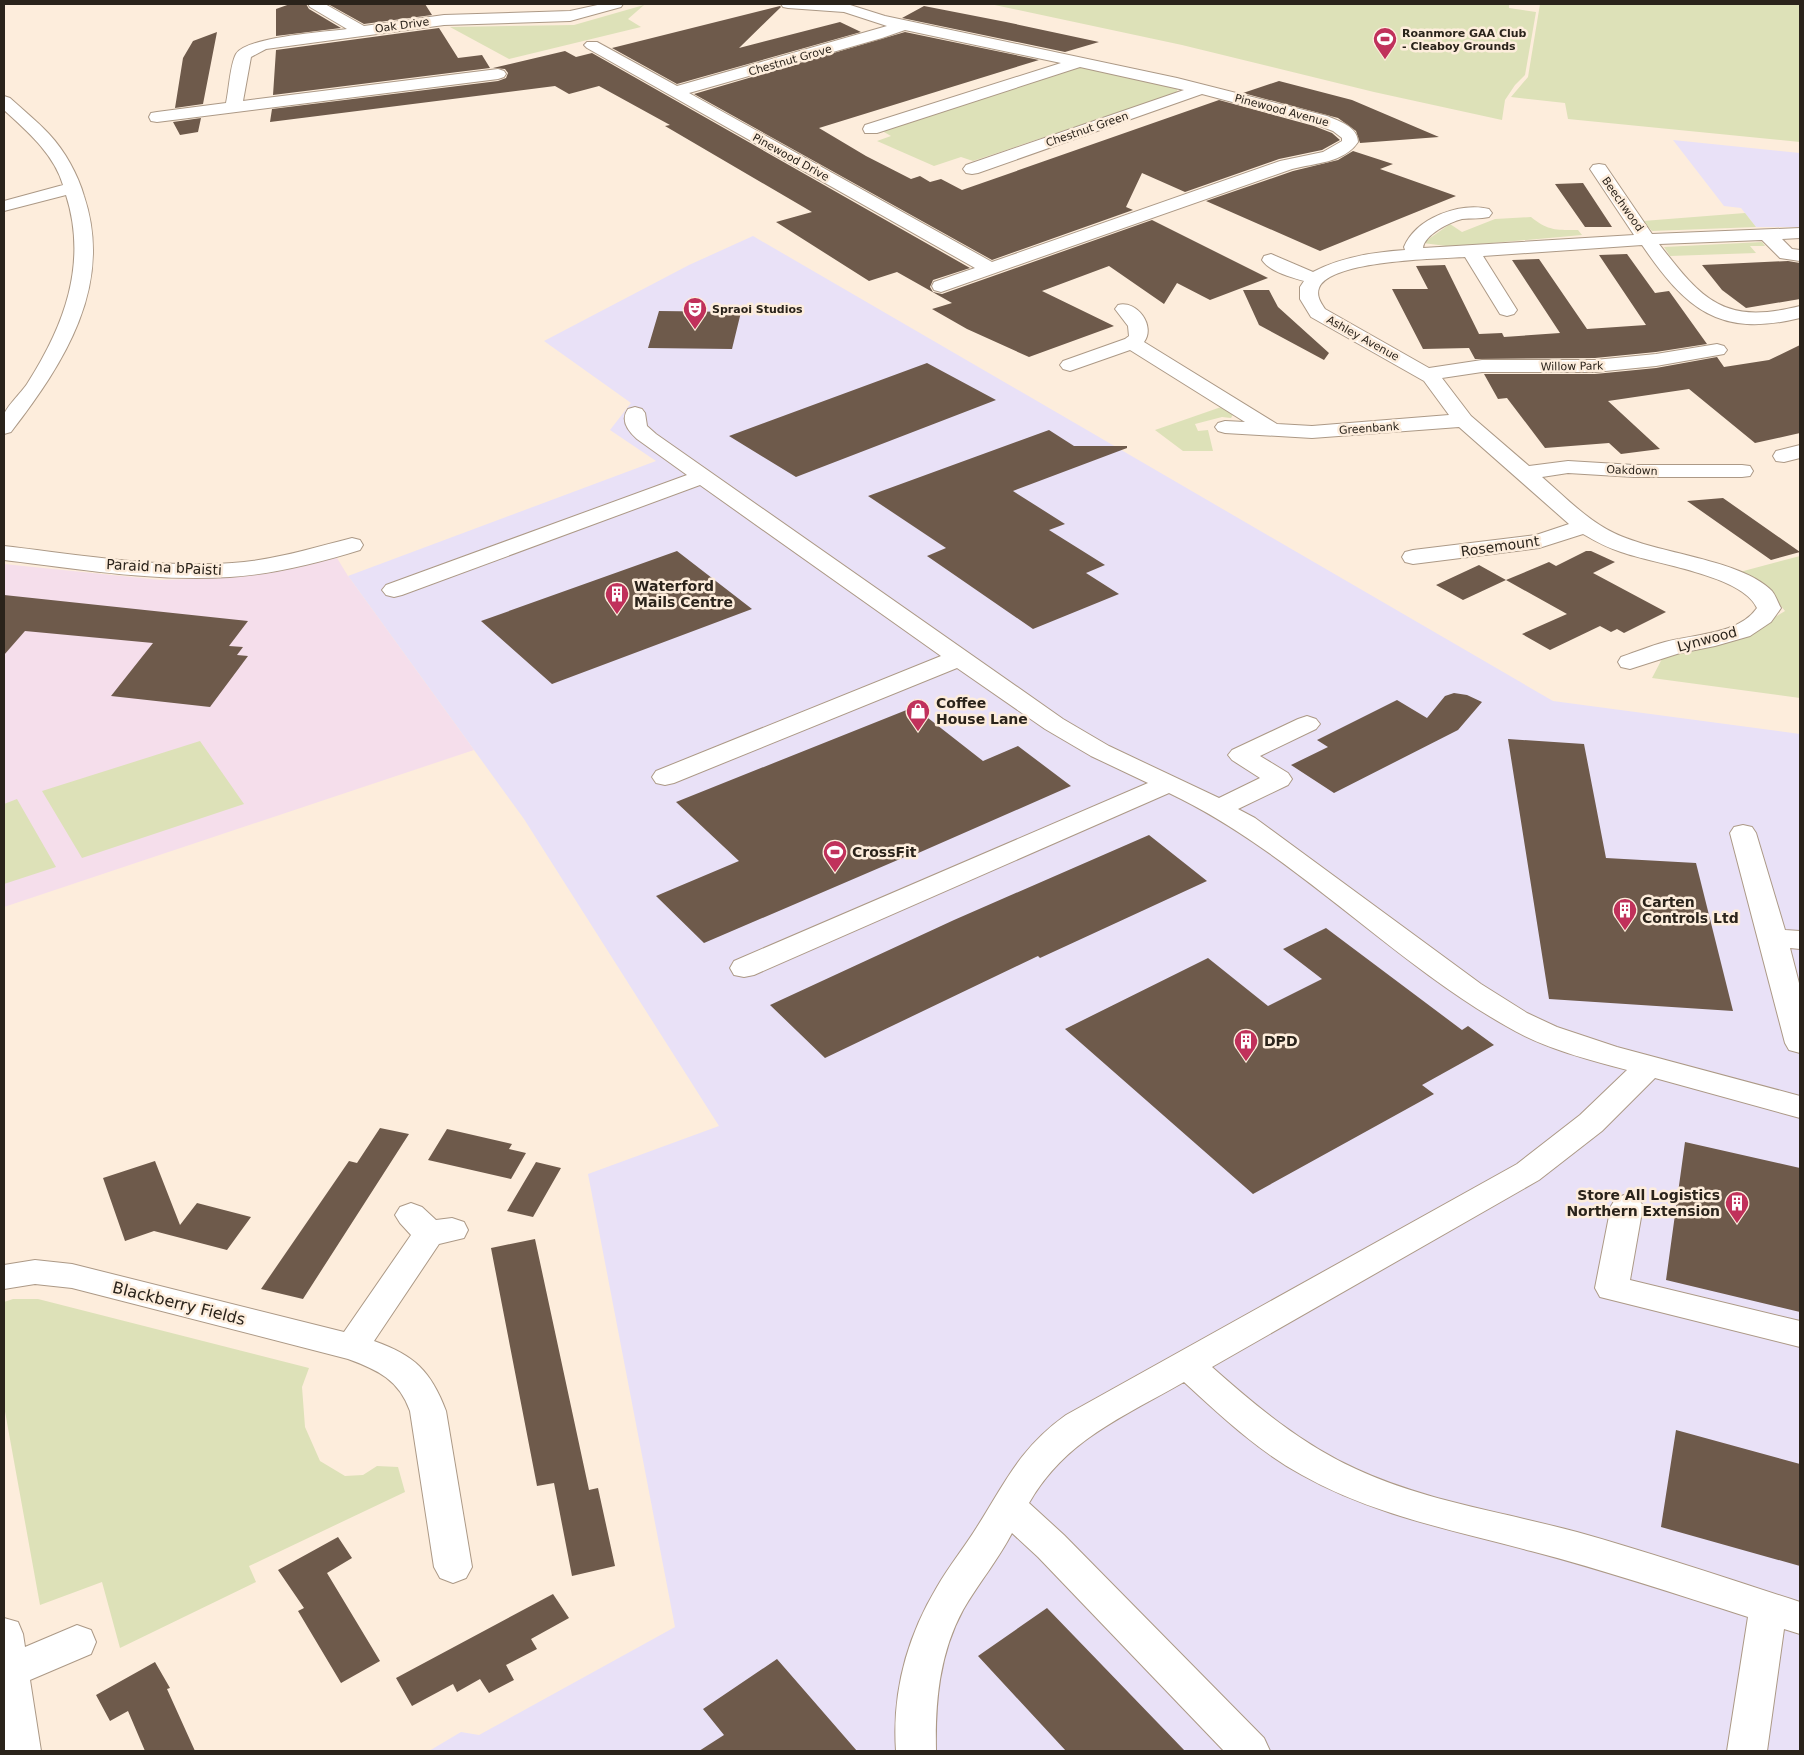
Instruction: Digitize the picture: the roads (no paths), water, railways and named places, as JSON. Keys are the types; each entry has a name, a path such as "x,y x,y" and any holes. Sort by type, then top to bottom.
{"street":[{"path":"315,4 362,31"},
{"path":"514,4 541,18"},
{"name":"Oak Drive","path":"234,106 241,60 247,51 276,42 450,20 541,18 582,14 616,4"},
{"name":"Pinewood Avenue","path":"788,4 850,6 870,17 903,25 1201,89 1332,124 1348,133 1350,142 1335,152 1286,165 941,286"},
{"name":"Chestnut Grove","path":"675,92 877,35 903,25"},
{"name":"Pinewood Drive","path":"592,46 991,269"},
{"path":"871,129 1081,62"},
{"path":"157,117 498,74"},
{"name":"Chestnut Green","path":"972,169 1201,89"},
{"path":"4,102 28,120 57,154 74,188 85,234 82,280 69,328 54,357 34,388 4,428"},
{"name":"Beechwood","path":"1599,169 1648,239 1692,296 1716,312 1742,318 1776,317 1800,312"},
{"path":"4,206 74,188"},
{"path":"1416,254 1413,247 1416,240 1442,221 1458,215 1483,213"},
{"path":"1271,260 1296,273 1317,279 1333,268 1351,262 1416,254 1471,252 1648,239 1800,233"},
{"path":"1765,234 1788,255 1800,255"},
{"path":"1471,252 1506,310"},
{"name":"Ashley Avenue","path":"1317,279 1308,294 1312,306 1318,313 1426,374 1438,386 1464,420 1585,526 1606,538 1630,548 1714,570"},
{"path":"1070,365 1132,343 1138,338 1139,326 1124,309"},
{"path":"1132,343 1274,431"},
{"name":"Willow Park","path":"1426,374 1482,366 1595,366 1656,360 1717,350"},
{"path":"636,413 635,423 641,432 1054,724 1076,738 1219,808 1278,846 1494,1007 1546,1034 1574,1044 1648,1067 1800,1107"},
{"name":"Greenbank","path":"1225,427 1318,432 1464,420"},
{"name":"Oakdown","path":"1523,472 1568,467 1634,471 1742,471"},
{"path":"394,590 704,476"},
{"name":"Rosemount","path":"1413,557 1539,541 1585,526"},
{"name":"Paraid na bPaisti","path":"4,552 131,567 199,571 303,560 352,545"},
{"name":"Lynwood","path":"1630,662 1677,646 1729,635 1754,623 1767,612 1769,608 1768,602 1758,592 1738,580 1714,570"},
{"path":"665,777 959,658"},
{"path":"1219,808 1279,779 1241,755 1307,724"},
{"path":"744,968 1170,783"},
{"path":"1743,833 1787,939 1800,1044"},
{"path":"916,1751 914,1726 917,1691 923,1663 945,1607 990,1538 1032,1467 1063,1436 1528,1172 1583,1131 1616,1101 1648,1067"},
{"path":"1627,1206 1612,1288 1800,1334"},
{"path":"352,1347 431,1226"},
{"name":"Blackberry Fields","path":"4,1278 35,1272 72,1276 352,1347 388,1360 401,1367 410,1375 420,1390 428,1411 453,1567"},
{"path":"1187,1365 1240,1413 1277,1441 1315,1465 1351,1482 1434,1510 1614,1558 1784,1613 1747,1751"},
{"path":"1008,1506 1051,1546 1250,1751"},
{"path":"4,1634 21,1751"},
{"path":"10,1671 77,1642"}],"place":[{"name":"Roanmore GAA Club - Cleaboy Grounds","path":"1385,60"},
{"name":"Spraoi Studios","path":"695,330"},
{"name":"Waterford Mails Centre","path":"617,615"},
{"name":"Coffee House Lane","path":"918,732"},
{"name":"CrossFit","path":"835,873"},
{"name":"Carten Controls Ltd","path":"1625,931"},
{"name":"DPD","path":"1246,1062"},
{"name":"Store All Logistics Northern Extension","path":"1737,1224"}]}
